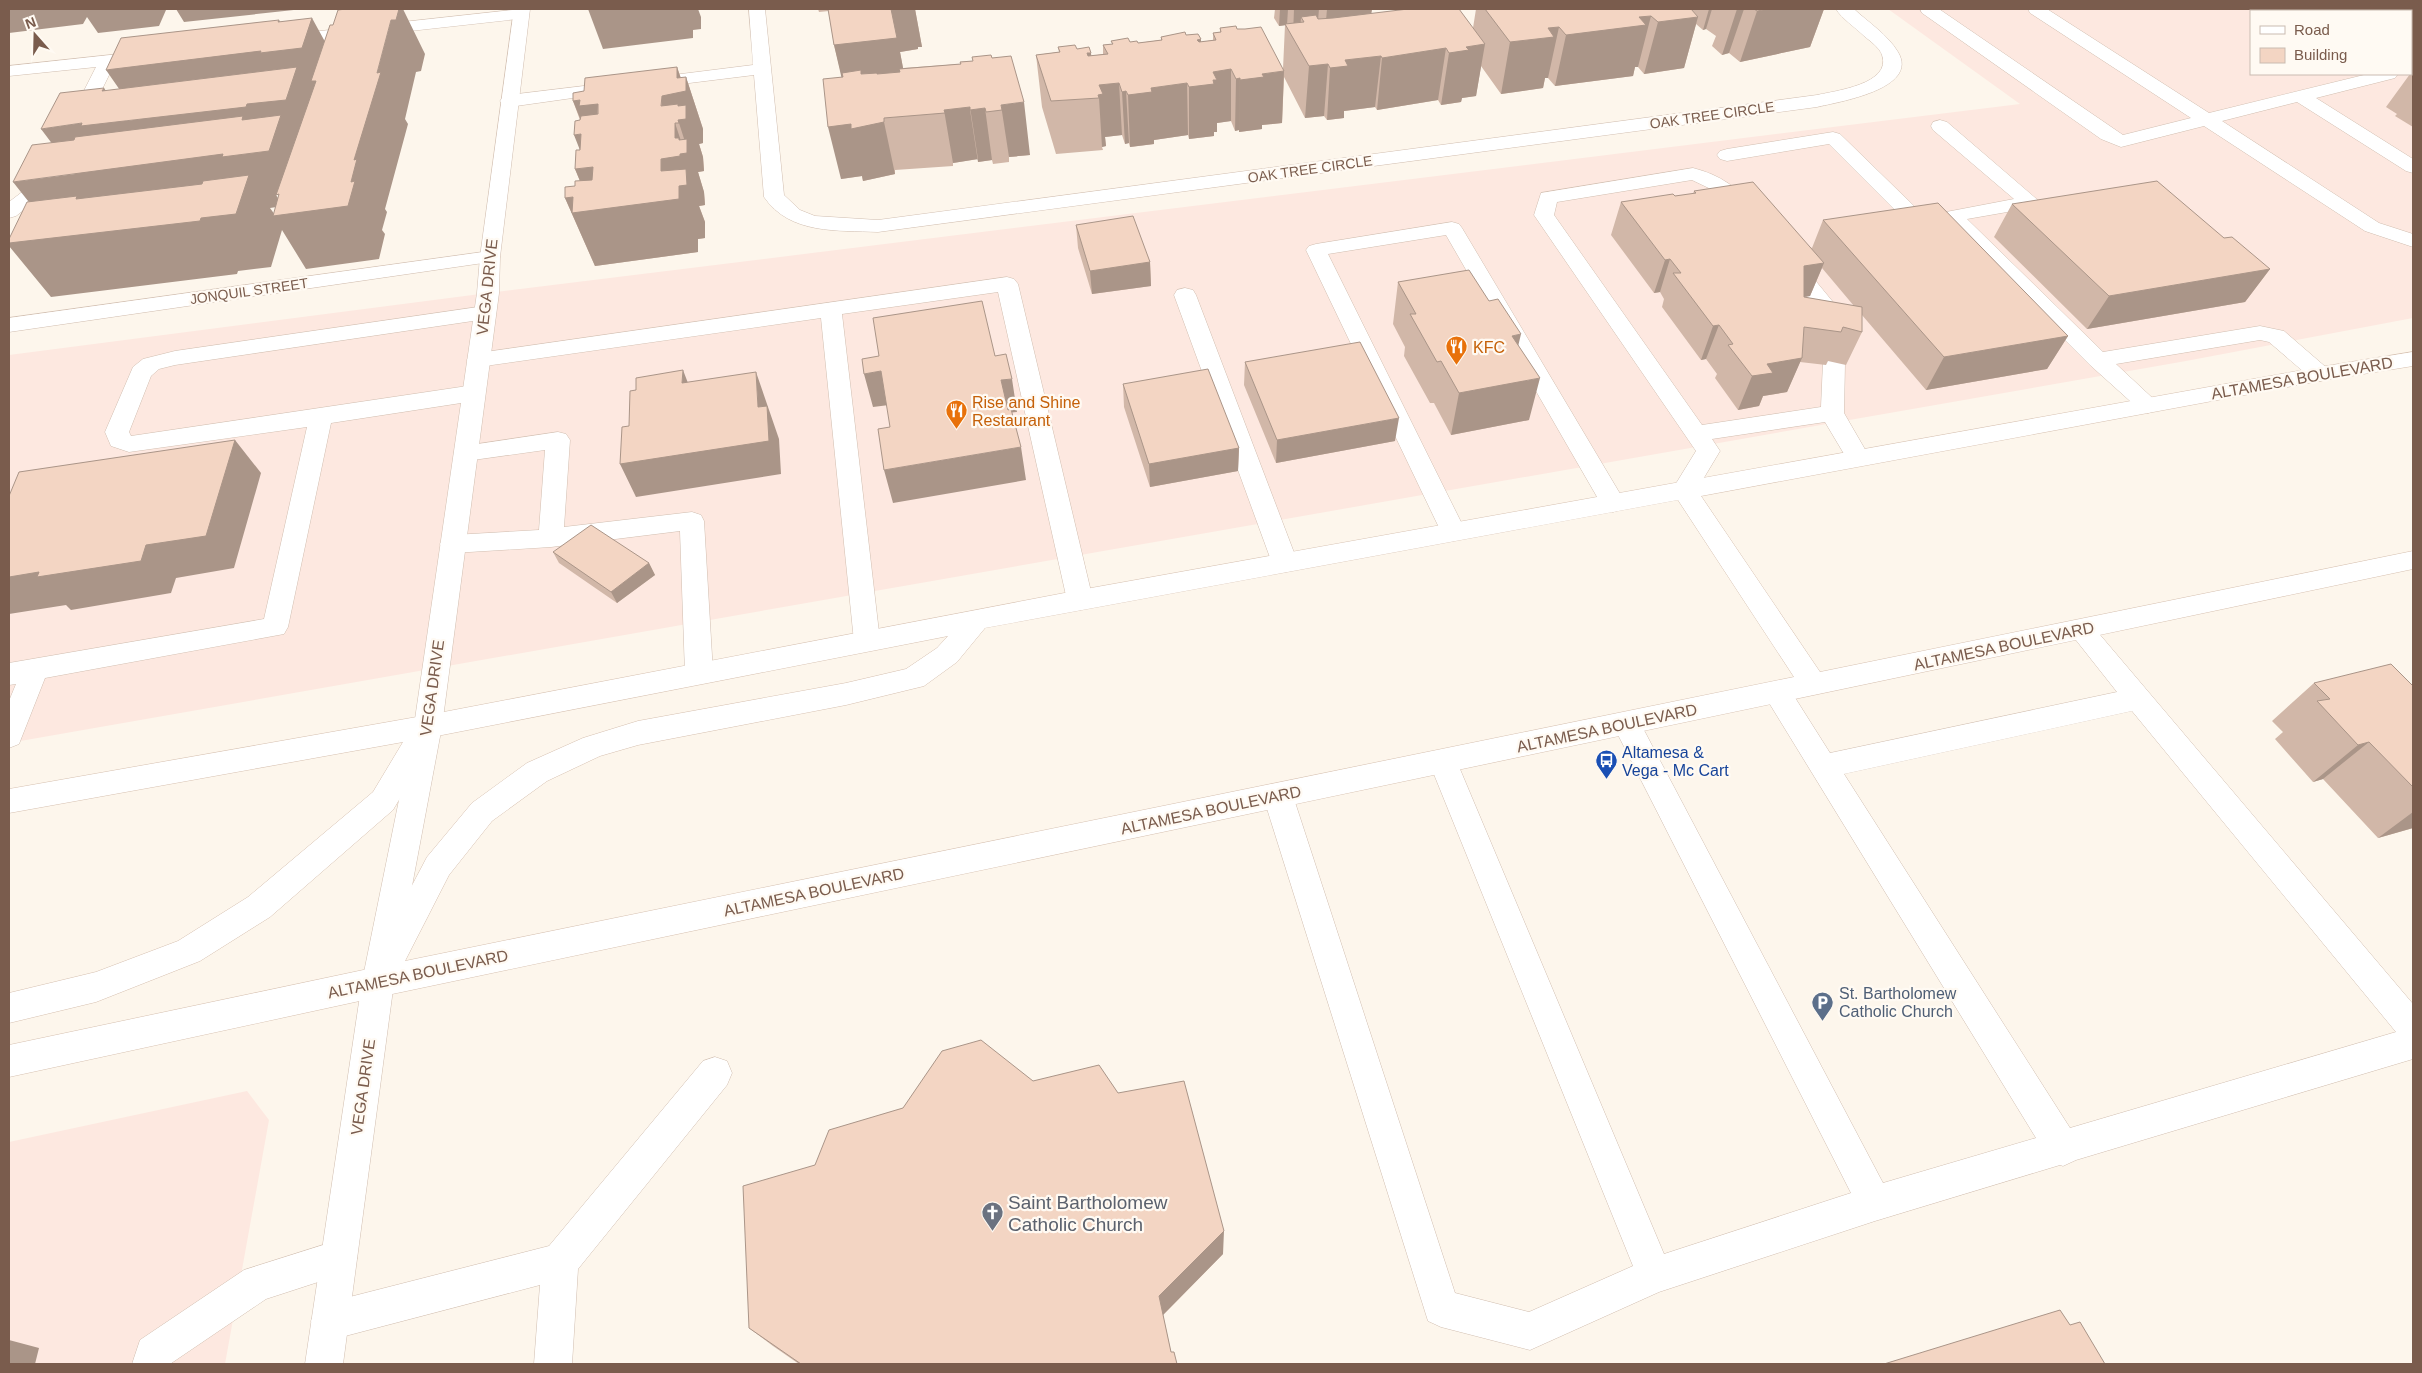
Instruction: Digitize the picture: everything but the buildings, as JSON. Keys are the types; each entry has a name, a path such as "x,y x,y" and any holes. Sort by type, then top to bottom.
{"main road":[{"name":"OAK TREE CIRCLE","path":"757,9 774,197 793,214 811,222 878,226 1817,101 1864,89 1888,77 1893,66 1891,53 1844,9"},
{"path":"1928,9 2114,138 2121,140 2136,138 2384,75"},
{"path":"2036,9 2372,226 2413,241"},
{"path":"265,42 522,11"},
{"name":"VEGA DRIVE","path":"324,1364 378,982 428,726 485,313 509,101 522,11"},
{"path":"9,71 167,54"},
{"path":"9,212 47,182 108,60"},
{"path":"509,101 761,69"},
{"path":"2300,96 2413,167"},
{"path":"1727,155 1833,138 1909,213 1952,216 2030,202 1940,126"},
{"path":"1814,685 1684,490 1708,451 1544,215 1548,197 1693,174 1712,178 1730,190 1832,313 1832,338"},
{"path":"1952,216 2098,360 2148,405"},
{"path":"1453,532 1316,250 1452,228 1613,503"},
{"name":"JONQUIL STREET","path":"9,325 490,258"},
{"path":"478,360 1007,284 1080,600"},
{"path":"1185,295 1285,563"},
{"path":"831,309 867,640"},
{"path":"474,393 130,444 119,440 117,432 141,372 151,364 175,358 485,313"},
{"path":"2098,360 2260,333 2276,336 2320,374"},
{"name":"ALTAMESA BOULEVARD","path":"9,801 428,726 1080,600 2148,405 2413,359"},
{"path":"1834,362 1832,413 1858,458"},
{"path":"1696,434 1832,413"},
{"path":"9,736 22,672 275,627 321,417"},
{"path":"466,452 558,440 551,538"},
{"path":"453,544 551,538 692,521 699,673"},
{"name":"ALTAMESA BOULEVARD","path":"9,1061 378,982 2413,560"},
{"path":"378,982 438,866 482,812 537,772 593,746 638,733 846,694 914,678 947,655 978,619"},
{"path":"2081,630 2413,1028"},
{"path":"1777,693 2063,1149"},
{"path":"1823,767 2138,699"},
{"path":"1626,723 1875,1203"},
{"path":"9,1008 96,987 189,951 259,907 383,801 428,726"},
{"path":"1443,762 1655,1275"},
{"path":"1278,796 1441,1308 1530,1330 1655,1275 1875,1203 2063,1149 2413,1043"},
{"path":"553,1364 560,1262 715,1073"},
{"path":"150,1364 153,1353 257,1283 339,1258"},
{"path":"330,1321 560,1262"}],"shaded area":[{"path":"1888,9 2413,9 2413,318 2186,361 9,743 9,355 488,293 2020,104"},
{"path":"247,1091 269,1120 225,1364 9,1364 9,1142"}],"place":[{"name":"KFC","path":"1457,366"},
{"name":"Rise and Shine Restaurant","path":"956,430"},
{"name":"Altamesa & Vega - Mc Cart","path":"1606,780"},
{"name":"St. Bartholomew Catholic Church","path":"1823,1021"},
{"name":"Saint Bartholomew Catholic Church","path":"992,1232"}]}
